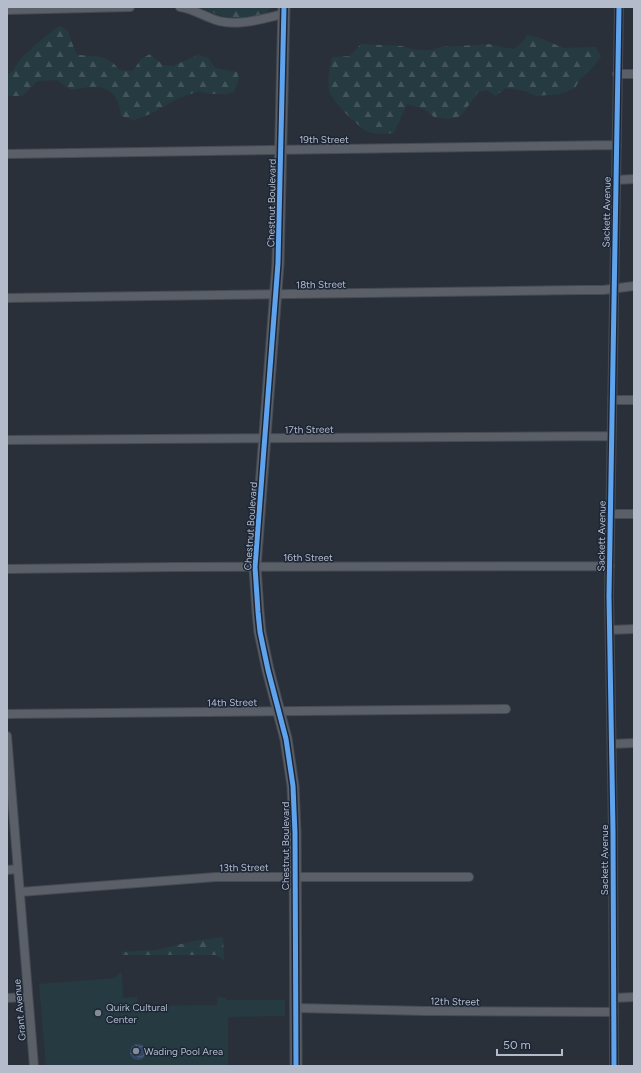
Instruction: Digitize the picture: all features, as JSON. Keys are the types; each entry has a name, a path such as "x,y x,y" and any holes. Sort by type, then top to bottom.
{"street":[{"path":"7,10 130,7"},
{"path":"180,7 190,9 217,20 238,22 251,22 283,10"},
{"name":"Sackett Avenue","path":"614,1066 610,514 619,7"},
{"name":"Chestnut Boulevard","path":"283,10 278,263 255,567 260,632 286,739 293,786 295,833 296,1066"},
{"path":"617,74 634,74"},
{"name":"19th Street","path":"7,154 617,145"},
{"path":"616,180 634,179"},
{"name":"18th Street","path":"7,298 603,290 614,287 634,286"},
{"path":"612,400 634,400"},
{"name":"17th Street","path":"7,440 611,436"},
{"path":"610,514 634,514"},
{"name":"16th Street","path":"7,569 610,566"},
{"path":"610,630 634,629"},
{"name":"14th Street","path":"7,714 506,709"},
{"name":"Grant Avenue","path":"7,736 34,1066"},
{"path":"612,744 634,743"},
{"path":"7,870 18,869"},
{"name":"13th Street","path":"20,892 216,877 469,877"},
{"path":"7,998 28,997"},
{"path":"614,998 634,998"},
{"name":"12th Street","path":"296,1008 425,1011 614,1012"}],"green space":[{"path":"200,7 271,7 268,11 253,18 241,19 226,17"},
{"path":"60,26 68,31 76,54 98,56 113,63 119,70 133,71 141,59 150,54 163,65 173,66 198,55 208,58 215,68 237,72 239,79 234,92 226,94 211,94 199,91 179,98 150,114 134,120 121,116 117,100 113,94 103,88 90,87 71,90 57,80 38,81 22,96 8,96 7,75 11,73 19,61 33,47"},
{"path":"527,35 537,37 564,48 596,47 601,57 580,79 575,88 560,94 536,96 525,91 506,88 495,96 487,90 478,92 461,116 449,119 434,117 424,109 407,104 394,133 373,133 362,128 339,106 329,90 328,86 332,57 350,56 361,44 402,46 411,49 432,50 441,47 489,44 513,49 522,43"},
{"path":"223,937 224,960 216,955 122,955 122,952 156,950 194,941"},
{"path":"120,972 122,974 123,998 137,997 137,1006 217,1005 217,997 226,998 226,1000 285,1000 285,1016 228,1017 228,1066 46,1066 39,984 115,978"}],"water":[{"path":"135,1044 141,1044 146,1049 144,1058 141,1060 135,1060 130,1055 130,1049"}],"cycle path":[{"path":"284,7 278,263 255,567 260,632 286,739 293,786 295,833 296,1066"},
{"path":"614,1066 613,831 609,596 619,7"}],"place":[{"name":"Quirk Cultural Center","path":"98,1013"},
{"name":"Wading Pool Area","path":"136,1051"}]}
